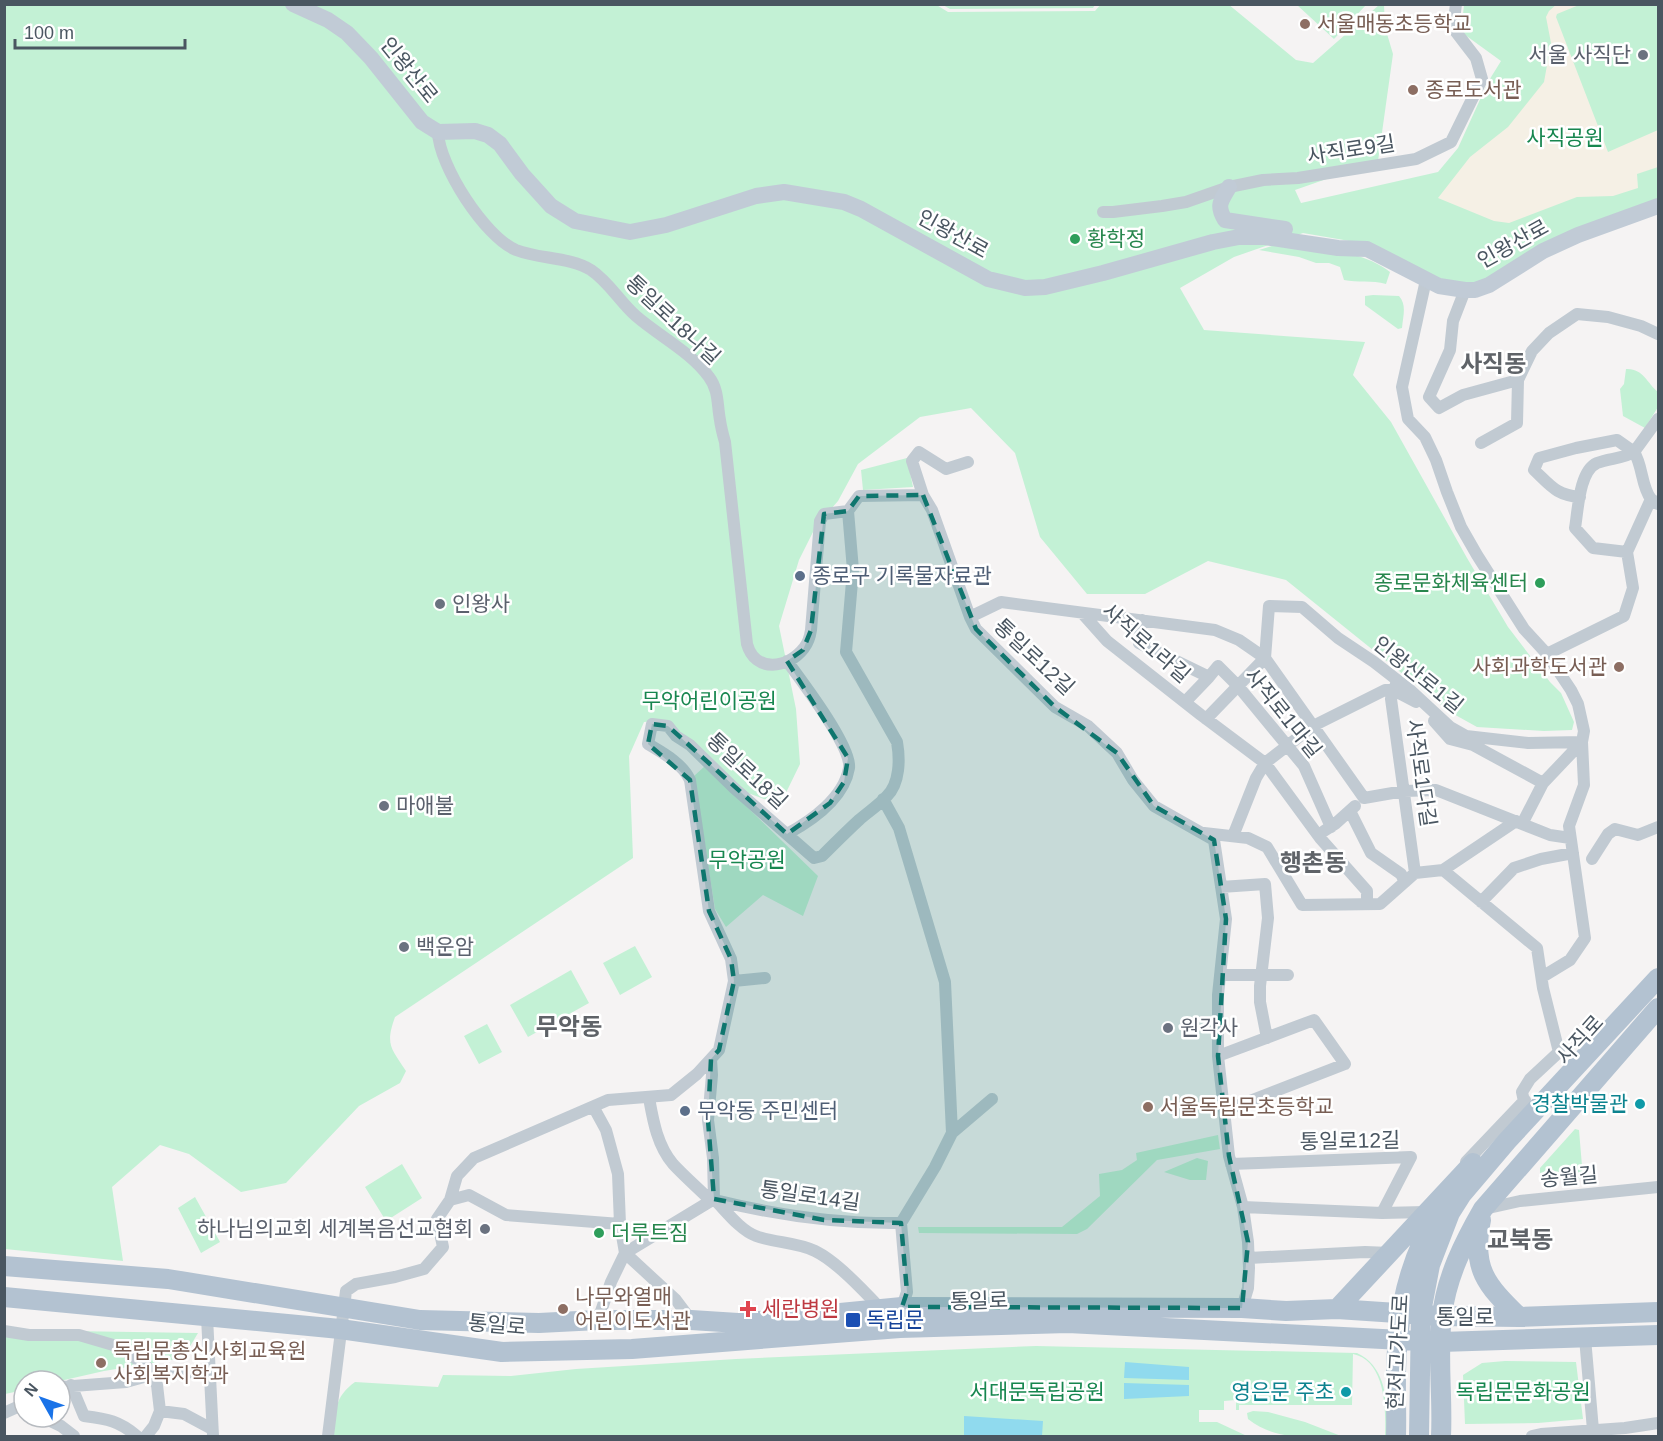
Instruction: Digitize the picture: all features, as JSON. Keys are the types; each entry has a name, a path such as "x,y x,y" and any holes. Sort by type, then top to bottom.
{"main road":[{"name":"사직로","path":"1630,1013 1659,964"},
{"path":"1337,1309 1425,1212 1527,1114 1589,1035 1659,964"},
{"name":"사직로","path":"1630,1013 1659,978"},
{"name":"사직로","path":"1527,1114 1630,1013 1659,988"},
{"name":"사직로","path":"1630,1013 1659,993"},
{"path":"1441,1428 1441,1342 1446,1292 1459,1255 1484,1198 1536,1146 1659,1008"},
{"name":"현저고가도로","path":"1419,1437 1421,1312 1424,1288 1433,1256 1450,1213 1462,1194 1527,1114"},
{"name":"현저고가도로","path":"1430,1437 1431,1328 1438,1267 1462,1213 1527,1114"},
{"path":"1396,1437 1398,1401 1396,1362 1407,1279 1427,1232 1464,1173"},
{"path":"1484,1198 1478,1236 1479,1262 1492,1290 1519,1317"},
{"path":"1427,1232 1426,1244 1429,1254 1436,1263 1453,1262 1459,1255"},
{"name":"통일로","path":"4,1266 168,1279 420,1320 539,1323 598,1320 691,1320 738,1323 902,1307 1242,1308 1286,1311 1337,1309 1442,1316 1519,1317 1659,1312"},
{"name":"통일로","path":"4,1297 340,1329 502,1352 632,1349 900,1328 1068,1323 1441,1342 1659,1335"},
{"path":"1369,1337 1385,1341 1396,1362"},
{"path":"1441,1428 1451,1364 1460,1354 1479,1341"},
{"path":"1398,1401 1402,1398 1416,1398 1433,1406 1441,1428"}],"street":[{"name":"인왕산로","path":"293,4 328,20 347,33 371,58 422,122 438,132 475,131 489,135 500,144 522,174 551,206 575,221 630,232 666,225 756,196 784,192 844,202 861,209 988,279 1025,288 1045,287 1239,237 1288,239 1338,248 1368,249 1439,286 1475,290 1489,285 1543,251 1569,239 1659,206"},
{"name":"사직로9길","path":"1103,212 1186,202 1229,186 1263,180 1298,178 1416,159 1451,142 1482,79 1476,58 1453,28 1456,4"},
{"name":"통일로18나길","path":"438,132 444,158 460,192 500,241 517,250 591,270 634,314 693,359 710,378 719,400 719,419 725,442 747,644 750,655 758,662 778,665 787,661"},
{"path":"1229,186 1220,202 1220,210 1225,220 1273,226 1368,249"},
{"path":"1426,280 1402,387 1408,419 1425,437 1461,527 1477,555 1524,628 1547,654 1578,704 1584,731 1582,742 1584,785 1569,826 1585,938 1570,960 1542,977"},
{"path":"1465,290 1453,321 1450,350 1429,397 1439,408 1463,396 1518,380"},
{"path":"1481,443 1517,423 1518,380 1532,351 1549,333 1577,315 1608,317 1641,326 1659,334"},
{"path":"1627,552 1593,548 1575,528 1584,476 1595,463 1634,452 1659,419"},
{"path":"1547,654 1624,616 1633,588 1627,552 1655,501 1647,494 1638,458 1634,452 1617,440 1539,458 1534,470 1540,476 1564,496 1580,497"},
{"name":"통일로12길","path":"968,462 946,470 919,452 912,461 923,495 932,510 976,629 1055,706 1088,726 1117,753 1133,780 1154,806 1214,840 1226,919 1220,975 1218,1056 1231,1164 1242,1207 1248,1258 1248,1288 1242,1308"},
{"path":"787,834 810,822 830,803 849,768 848,758 833,728 787,661 803,650 809,641 820,521 825,514 848,511 859,496 923,495"},
{"name":"통일로18길","path":"340,1329 346,1292 356,1284 424,1269 443,1247 437,1219 450,1200 457,1176 474,1158 608,1100 671,1095 697,1074 719,1050 734,981 731,959 710,911 690,780 687,772 648,744 652,724 668,726 676,736 690,745 814,858 822,856 892,790 900,757 897,742 846,652 853,570 848,511"},
{"path":"970,617 1000,602 1215,630 1239,640 1265,658 1364,798"},
{"name":"인왕산로1길","path":"1265,658 1269,606 1302,607 1395,685 1450,727 1466,736 1528,743 1582,742"},
{"name":"사직로1라길","path":"1082,613 1107,641 1265,763 1318,834 1367,891 1367,904"},
{"name":"사직로1마길","path":"1142,620 1139,643 1209,677 1218,666 1238,686 1304,766 1331,827"},
{"path":"1206,719 1265,658"},
{"name":"사직로1라길","path":"1185,702 1209,677"},
{"path":"1233,836 1256,778 1265,763 1313,726 1395,685 1416,702 1450,739 1473,745 1543,783"},
{"name":"사직로1다길","path":"1395,685 1391,699 1415,873"},
{"path":"1201,833 1248,838 1267,847 1302,905 1380,904 1415,873 1443,870 1519,822 1543,783 1582,742"},
{"path":"1318,834 1331,827 1364,798 1404,791 1436,790 1550,835 1570,838"},
{"path":"883,799 899,828 945,982 952,1132"},
{"path":"1350,811 1371,853 1401,874 1405,882"},
{"path":"1592,859 1608,834 1615,829 1638,834 1659,827"},
{"path":"1481,902 1514,867 1541,859 1573,854"},
{"path":"1443,870 1537,948 1559,1052 1530,1079 1522,1092 1527,1114"},
{"path":"1221,887 1265,884 1268,918 1260,1002 1267,1038"},
{"path":"1220,975 1288,975"},
{"path":"734,981 765,978"},
{"path":"1218,1056 1314,1020 1345,1064 1224,1111"},
{"path":"598,1320 611,1282 625,1253 712,1200 713,1158 708,1120 711,1059"},
{"name":"통일로14길","path":"649,1098 654,1127 672,1163 746,1231 756,1236 801,1246 822,1255 881,1309"},
{"path":"900,1328 902,1307 907,1292 901,1223 935,1167 952,1132 992,1099"},
{"path":"594,1108 606,1130 618,1174 620,1224 625,1253 676,1300 691,1320"},
{"name":"통일로12길","path":"1231,1164 1411,1157 1382,1213"},
{"path":"1464,1173 1465,1185 1484,1198 1520,1201"},
{"name":"송월길","path":"1484,1198 1520,1201 1659,1187"},
{"path":"450,1200 470,1195 506,1215 620,1224"},
{"name":"통일로14길","path":"712,1200 756,1210 824,1220 865,1224 901,1223"},
{"path":"1242,1207 1382,1213 1425,1212"},
{"path":"1248,1258 1365,1252 1390,1253"},
{"path":"207,1317 212,1433"},
{"path":"328,1437 340,1329"},
{"path":"4,1331 29,1335 80,1335 120,1347 147,1367 157,1385 160,1411 154,1426 146,1437"},
{"path":"1585,1338 1593,1430"},
{"path":"72,1386 126,1382 151,1375 208,1371"},
{"path":"72,1396 84,1416 107,1419 123,1425 137,1437"},
{"path":"160,1411 184,1414 212,1433"},
{"path":"1532,1437 1541,1434 1659,1423"}],"highlighted area":[{"path":"923,495 976,629 1055,707 1117,753 1154,806 1214,840 1226,919 1218,1056 1229,1156 1248,1242 1242,1308 902,1307 907,1292 901,1223 824,1220 714,1199 708,1120 711,1059 719,1050 734,981 731,959 709,911 690,780 648,744 652,724 668,726 787,834 830,803 844,782 848,758 787,661 803,650 811,630 824,514 848,511 859,496"}],"green space":[{"path":"935,4 948,12 1095,11 1101,4 1228,4 1296,60 1313,63 1379,5 1384,5 1385,27 1393,54 1378,161 1295,190 1301,203 1438,172 1458,148 1488,82 1501,61 1461,32 1464,5 1658,5 1658,200 1475,285 1437,281 1367,244 1303,233 1234,257 1180,288 1204,330 1365,342 1353,375 1391,422 1508,627 1561,693 1574,722 1572,730 1544,731 1477,727 1450,712 1286,580 1208,561 1145,594 1087,594 1040,537 1015,453 971,408 920,417 858,464 838,501 816,526 799,560 779,626 796,709 800,764 780,805 740,790 656,721 644,722 629,756 633,858 395,1017 390,1034 391,1046 406,1071 400,1083 359,1106 286,1183 241,1192 189,1154 160,1145 112,1187 123,1261 5,1249 4,5"},
{"path":"943,5 1095,5 1093,8 950,9"},
{"path":"1297,5 1366,5 1334,39"},
{"path":"1285,242 1340,251 1367,259 1390,272 1386,284 1344,280 1340,267 1329,263 1316,263 1299,257 1259,250"},
{"path":"1365,296 1399,296 1404,307 1402,328 1398,329 1365,305"},
{"path":"1626,369 1641,373 1658,392 1658,407 1645,428 1623,416 1620,389 1624,384"},
{"path":"907,458 913,487 863,490 861,470"},
{"name":"무악공원","path":"705,766 818,876 803,916 763,895 726,927 715,909 694,776"},
{"path":"635,946 652,977 620,995 603,963"},
{"path":"571,970 589,1003 528,1037 510,1005"},
{"path":"487,1024 502,1052 479,1064 464,1036"},
{"path":"1575,1129 1579,1130 1583,1178 1545,1181 1540,1176 1540,1168"},
{"path":"1218,1135 1220,1149 1157,1160 1087,1229 1077,1234 919,1233 918,1227 1062,1227 1100,1196 1099,1174 1122,1170 1137,1160 1136,1153"},
{"path":"1197,1158 1208,1161 1206,1180 1190,1180 1164,1172"},
{"path":"402,1164 422,1198 386,1221 365,1187"},
{"path":"195,1197 220,1242 201,1253 178,1208"},
{"path":"4,1330 198,1333 183,1358 72,1378 72,1369 12,1369 12,1393 5,1394"},
{"name":"서대문독립공원","path":"1036,1346 1357,1353 1367,1359 1375,1368 1384,1389 1387,1436 1385,1436 1384,1400 1378,1376 1364,1358 1353,1354 1352,1405 1239,1405 1239,1410 1236,1410 1236,1400 1224,1401 1224,1410 1199,1410 1199,1422 1217,1422 1247,1436 334,1436 339,1399 355,1382 438,1387 443,1375 511,1376 576,1369 736,1359"},
{"name":"독립문문화공원","path":"1576,1362 1583,1419 1538,1423 1465,1424 1463,1375 1482,1363"},
{"path":"1268,1412 1305,1422 1341,1436 1304,1437 1270,1431 1248,1419 1247,1413"}],"sand":[{"path":"1557,4 1579,5 1557,14 1556,17 1608,152 1658,130 1658,167 1637,174 1638,188 1613,196 1577,197 1509,223 1494,221 1438,198 1470,157 1508,127 1544,82 1551,43 1546,17"}],"water":[{"path":"1125,1362 1189,1367 1189,1380 1124,1378"},
{"path":"1124,1383 1189,1385 1189,1396 1124,1399"},
{"path":"964,1416 1043,1421 1042,1436 964,1436"}],"place":[{"name":"서울매동초등학교","path":"1305,24"},
{"name":"서울 사직단","path":"1643,55"},
{"name":"종로도서관","path":"1413,90"},
{"name":"황학정","path":"1075,239"},
{"name":"종로구 기록물자료관","path":"800,576"},
{"name":"종로문화체육센터","path":"1540,583"},
{"name":"인왕사","path":"440,604"},
{"name":"사회과학도서관","path":"1619,667"},
{"name":"마애불","path":"384,806"},
{"name":"백운암","path":"404,947"},
{"name":"원각사","path":"1168,1028"},
{"name":"경찰박물관","path":"1640,1104"},
{"name":"서울독립문초등학교","path":"1148,1107"},
{"name":"무악동 주민센터","path":"685,1111"},
{"name":"하나님의교회 세계복음선교협회","path":"485,1229"},
{"name":"더루트짐","path":"599,1233"},
{"name":"나무와열매 어린이도서관","path":"563,1309"},
{"name":"세란병원","path":"748,1309"},
{"name":"독립문","path":"853,1320"},
{"name":"독립문총신사회교육원 사회복지학과","path":"101,1363"},
{"name":"영은문 주초","path":"1346,1392"}],"district":[{"name":"사직동","path":"1493,364"},
{"name":"행촌동","path":"1313,863"},
{"name":"무악동","path":"569,1027"},
{"name":"교북동","path":"1520,1240"}],"park label":[{"name":"사직공원","path":"1565,138"},
{"name":"무악어린이공원","path":"709,701"}]}
